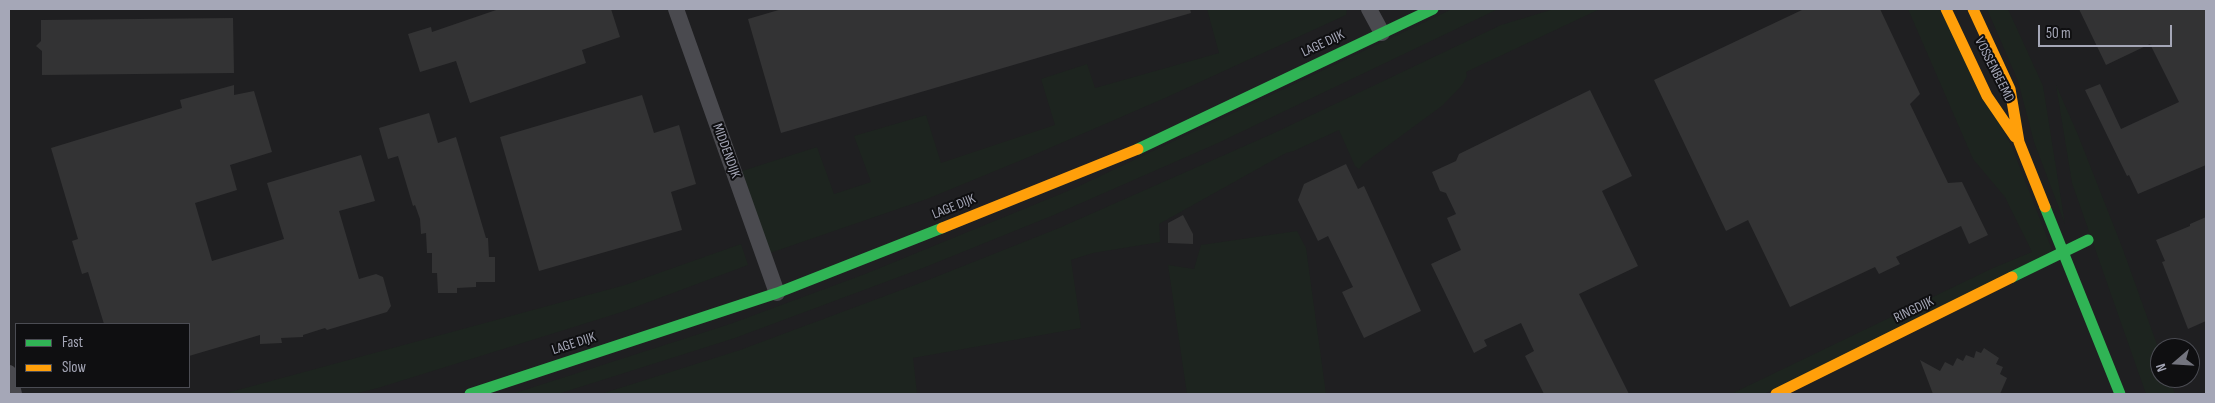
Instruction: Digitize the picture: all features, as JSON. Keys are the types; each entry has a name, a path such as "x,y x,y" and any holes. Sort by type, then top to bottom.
{"main road":[{"name":"LAGE DIJK","path":"470,394 777,293 1127,154 1433,9"},
{"name":"VOSSENBEEMD","path":"1946,9 1987,96 2019,142"},
{"name":"VOSSENBEEMD","path":"1973,9 2010,89 2019,142 2120,394"},
{"path":"2064,253 2088,240"},
{"name":"RINGDIJK","path":"1776,394 2064,253"}],"street":[{"name":"MIDDENDIJK","path":"676,9 777,293"},
{"path":"1369,9 1382,33"},
{"path":"9,373 14,394"}],"shaded area":[{"path":"9,9 2206,9 2206,394 9,394"},
{"path":"1207,9 1347,9 1346,15 1165,98 1029,157 927,199 770,253 742,171 817,147 834,194 871,182 854,136 926,115 941,163 1055,125 1041,79 1087,64 1095,88 1219,53"},
{"path":"1452,9 1498,9 1218,143 1054,215 923,268 735,338 558,394 512,394 730,324 865,274 1075,188"},
{"path":"1554,9 1600,9 1466,72 1467,76 1462,85 1443,105 1363,164 1359,169 1355,166 1339,130 1286,153 1159,224 1160,242 1093,253 1071,260 1081,328 913,358 917,394 601,394 740,350 928,280 1059,228 1274,133 1501,25"},
{"path":"1908,9 1941,9 2012,147 2052,250 2034,263 1764,394 1731,394 1993,268 2032,252 2005,197 1973,159"},
{"path":"1987,9 2008,9 2043,86 2065,224 2034,142 2018,81"},
{"path":"2056,85 2078,135 2122,247 2155,338 2150,338 2150,388 2173,388 2175,394 2146,394 2072,183"},
{"path":"1297,231 1306,248 1326,394 1187,394 1168,265 1194,269 1201,245"},
{"path":"741,244 748,265 622,312 378,388 354,394 223,394 625,285"}],"building":[{"path":"499,9 611,9 620,37 582,50 586,63 470,103 456,61 420,72 408,34 431,27 432,32"},
{"path":"782,9 1190,9 1191,13 781,133 748,19"},
{"path":"1804,9 1880,9 1920,94 1910,104 1948,183 1962,182 1988,235 1969,244 1961,226 1896,257 1900,264 1879,274 1875,267 1790,307 1748,220 1726,231 1654,80"},
{"path":"2079,9 2206,9 2206,165 2138,194 2129,175 2127,176 2085,90 2100,84 2121,129 2179,102 2150,44 2106,65"},
{"path":"233,18 234,73 42,75 42,51 36,46 41,41 41,20"},
{"path":"234,85 234,95 254,91 272,152 230,165 237,190 195,203 212,261 284,239 267,183 361,155 375,201 339,211 359,279 376,274 383,277 391,306 387,312 327,330 325,328 303,335 303,337 281,338 282,343 260,344 260,335 190,356 190,323 104,323 88,272 82,274 72,241 78,239 51,148 182,108 180,100"},
{"path":"1590,90 1632,176 1602,191 1638,266 1579,294 1629,394 1544,394 1525,356 1534,351 1521,323 1484,340 1487,346 1474,353 1431,264 1461,250 1447,218 1456,214 1446,193 1440,191 1432,172 1456,161 1459,154"},
{"path":"642,95 654,133 679,125 696,184 671,192 682,230 539,271 500,137"},
{"path":"429,113 438,143 456,137 486,238 488,238 489,257 495,257 495,282 476,282 476,287 457,288 457,293 438,293 437,273 432,273 432,253 427,253 426,233 421,234 420,219 415,205 413,206 398,156 388,159 379,128"},
{"path":"1346,164 1358,189 1364,186 1421,311 1364,338 1342,292 1353,287 1328,236 1318,241 1298,200 1304,184"},
{"path":"1183,215 1193,234 1193,244 1168,243 1168,223"},
{"path":"2206,217 2206,321 2188,329 2162,262 2165,261 2156,240"},
{"path":"1984,348 1999,358 1996,364 2003,367 2000,374 2007,378 2000,394 1933,394 1920,360 1940,371 1945,362 1953,366 1957,358 1963,361 1966,355 1974,358 1976,351 1981,353"}],"traffic: fast":[{"path":"1138,149 1433,9"},
{"path":"2045,207 2120,394"},
{"path":"470,394 777,293 942,228"},
{"path":"2012,277 2088,240"}],"traffic: slow":[{"path":"1946,9 1987,96 2015,137"},
{"path":"1973,9 2010,89 2019,142 2045,207"},
{"path":"942,228 1138,149"},
{"path":"1776,394 2012,277"}]}
